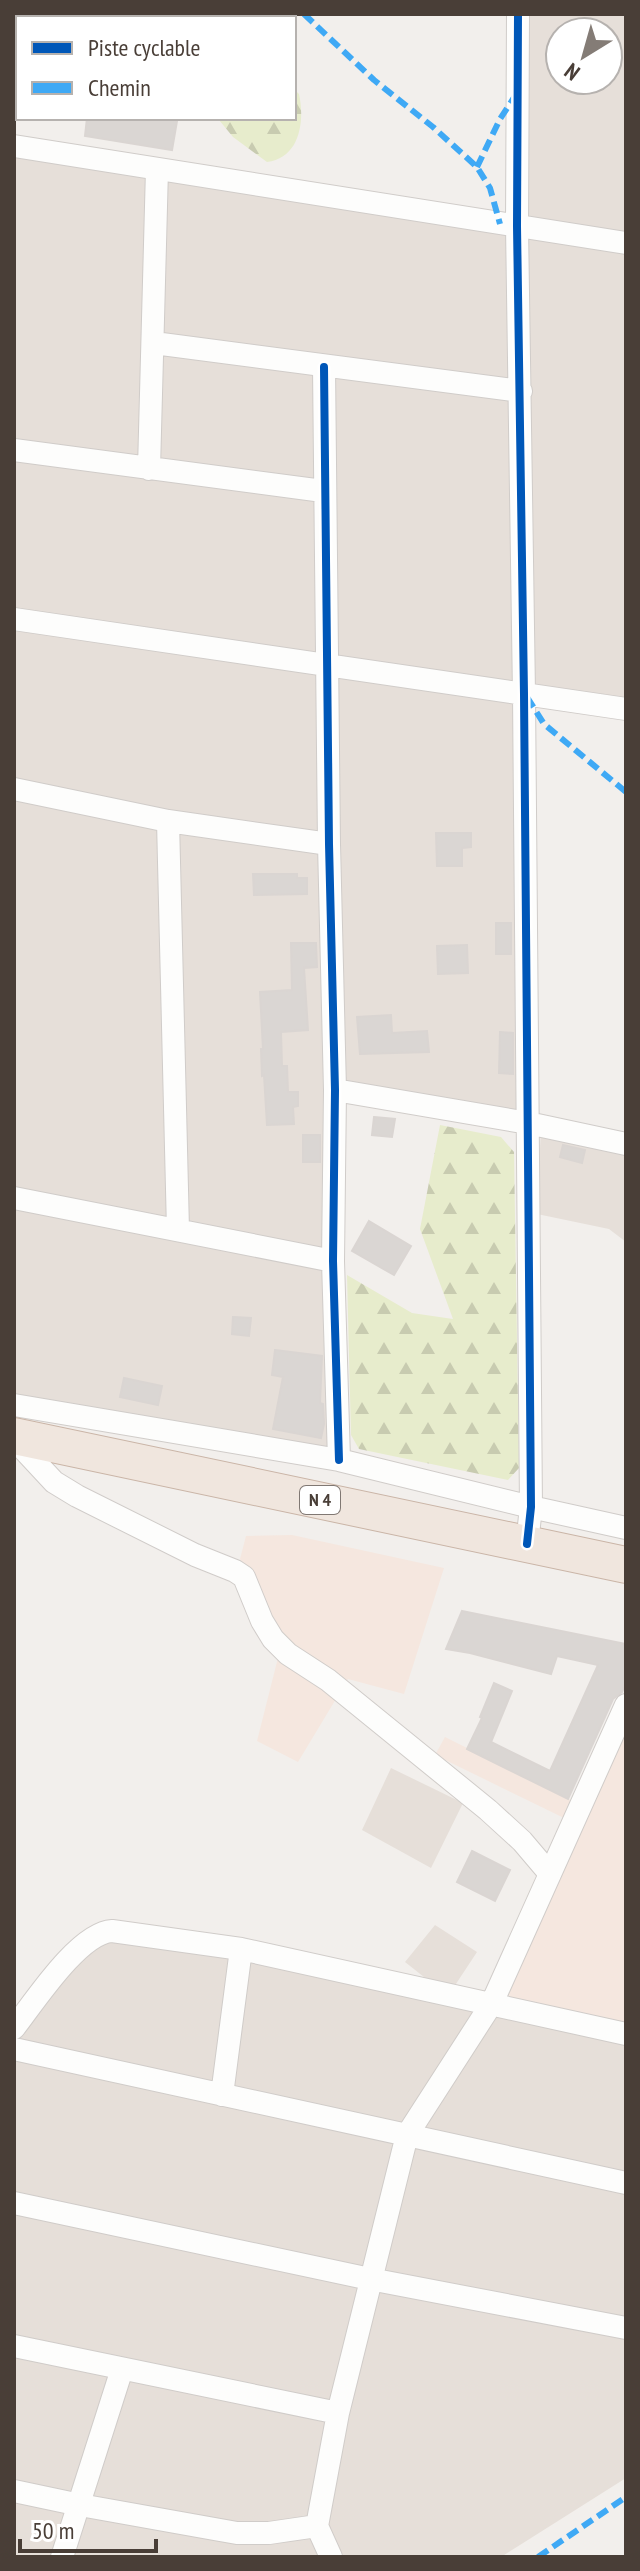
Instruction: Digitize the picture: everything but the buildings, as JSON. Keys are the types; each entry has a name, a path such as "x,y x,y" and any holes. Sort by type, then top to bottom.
{"highway":[{"name":"N 4","path":"14,1438 626,1565"}],"street":[{"path":"518,14 517,226 531,1507 527,1544"},
{"path":"14,146 626,243"},
{"path":"149,469 157,169"},
{"path":"154,343 521,391"},
{"path":"324,367 323,491 335,1090 333,1261 339,1460"},
{"path":"14,450 323,491"},
{"path":"14,619 626,709"},
{"path":"14,789 168,821 329,844"},
{"path":"168,821 178,1230"},
{"path":"335,1090 528,1123 626,1144"},
{"path":"14,1198 333,1261"},
{"path":"14,1405 339,1460 626,1528"},
{"path":"14,1438 54,1482 77,1496 244,1577 262,1621 273,1639 288,1654 328,1680 480,1803 522,1841 550,1874"},
{"path":"331,2557 317,2526 338,2413 407,2135 492,2003 626,1705"},
{"path":"14,2028 83,1943 101,1931 112,1931 241,1949 626,2034"},
{"path":"222,2095 241,1949"},
{"path":"14,2049 626,2183"},
{"path":"14,2203 370,2279 626,2328"},
{"path":"14,2346 338,2413"},
{"path":"62,2557 122,2369"},
{"path":"14,2491 237,2533 269,2533 317,2526"}],"shaded area":[{"path":"517,14 626,14 626,709 525,694 528,1123 335,1090 339,1460 14,1405 14,146 520,227"},
{"path":"541,1127 626,1145 626,1242 609,1229 537,1214"},
{"path":"292,1535 444,1568 404,1694 348,1679 298,1762 257,1741 283,1638 263,1618 240,1559 246,1536"},
{"path":"626,1732 626,2037 486,2008"},
{"path":"445,1737 571,1800 564,1818 435,1755"},
{"path":"391,1768 463,1803 431,1868 362,1830"},
{"path":"435,1925 477,1952 448,1996 405,1962"},
{"path":"101,1930 626,2037 626,2478 501,2557 14,2557 14,2039"}],"green space":[{"path":"296,91 299,94 301,115 298,137 287,153 278,159 267,162 233,137 219,120 296,120"},
{"path":"440,1125 501,1137 514,1152 519,1468 508,1480 359,1449 351,1435 347,1275 412,1313 453,1319 420,1229"}],"marked path":[{"path":"304,14 374,80 477,167 490,188 500,224"},
{"path":"477,167 515,96"},
{"path":"527,697 544,724 626,792"},
{"path":"538,2557 626,2497"}],"cycle path":[{"path":"518,14 517,226 531,1507 527,1544"},
{"path":"324,367 335,1090 333,1261 339,1460"}]}
